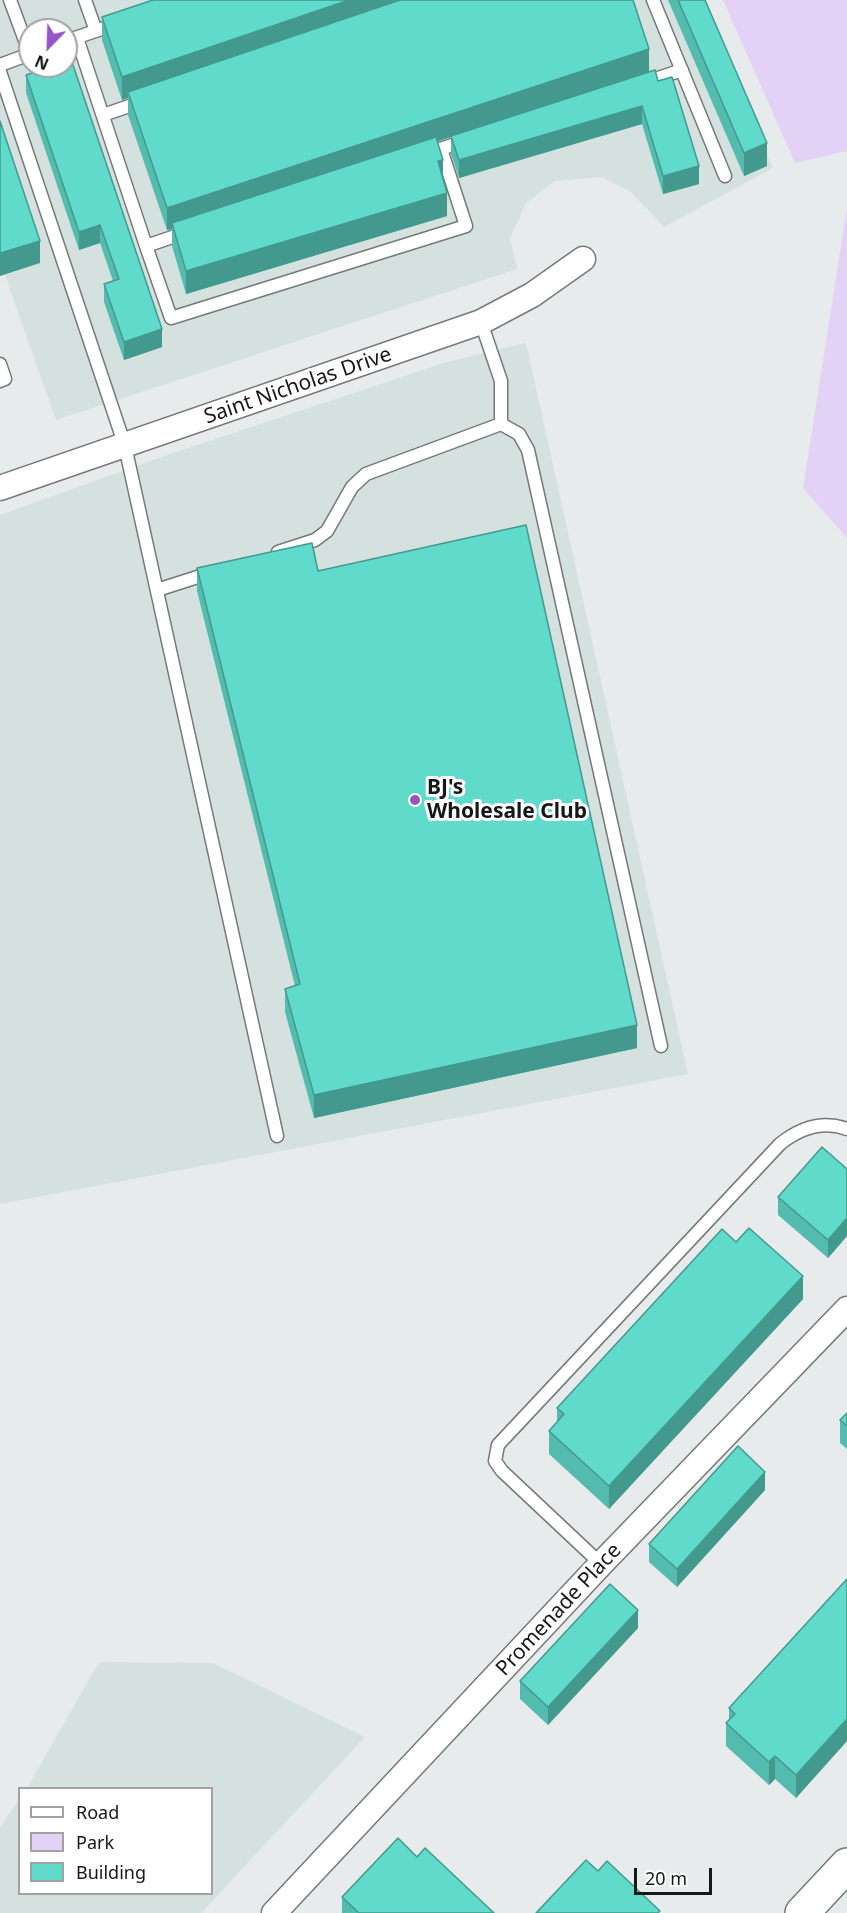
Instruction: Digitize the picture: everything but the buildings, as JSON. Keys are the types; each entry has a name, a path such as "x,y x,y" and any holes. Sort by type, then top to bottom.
{"main road":[{"path":"802,1913 847,1865"}],"street":[{"name":"Saint Nicholas Drive","path":"0,488 481,322 532,295 583,259"},
{"name":"Promenade Place","path":"276,1912 601,1564 847,1309"}],"lane":[{"path":"10,0 18,22"},
{"path":"85,0 96,31"},
{"path":"653,0 725,176"},
{"path":"78,37 129,19"},
{"path":"78,56 103,115 171,318 466,226 441,149"},
{"path":"0,65 18,58"},
{"path":"627,88 682,70"},
{"path":"0,72 125,446 277,1136"},
{"path":"103,115 148,100"},
{"path":"419,156 485,134"},
{"path":"146,246 202,227"},
{"path":"481,322 501,381 501,424"},
{"path":"0,364 5,380 0,381"},
{"path":"270,555 315,540 327,531 352,487 366,474 501,424 519,434 528,450 661,1046"},
{"path":"157,590 225,569"},
{"path":"601,1564 502,1471 495,1461 498,1445 780,1144 797,1131 818,1125 838,1125 847,1129"}],"shaded area":[{"path":"0,0 703,0 773,168 664,227 631,192 602,177 555,181 526,203 510,238 517,269 56,420 0,261"},
{"path":"526,343 688,1074 0,1204 0,515 173,453 447,362"},
{"path":"99,1662 213,1663 365,1737 201,1913 0,1913 0,1828 18,1801 18,1895 213,1895 213,1787 28,1787"}],"green space":[{"path":"723,0 847,0 847,151 795,163"},
{"path":"847,208 847,538 803,488"}],"place":[{"name":"BJ's Wholesale Club","path":"415,800"}]}
